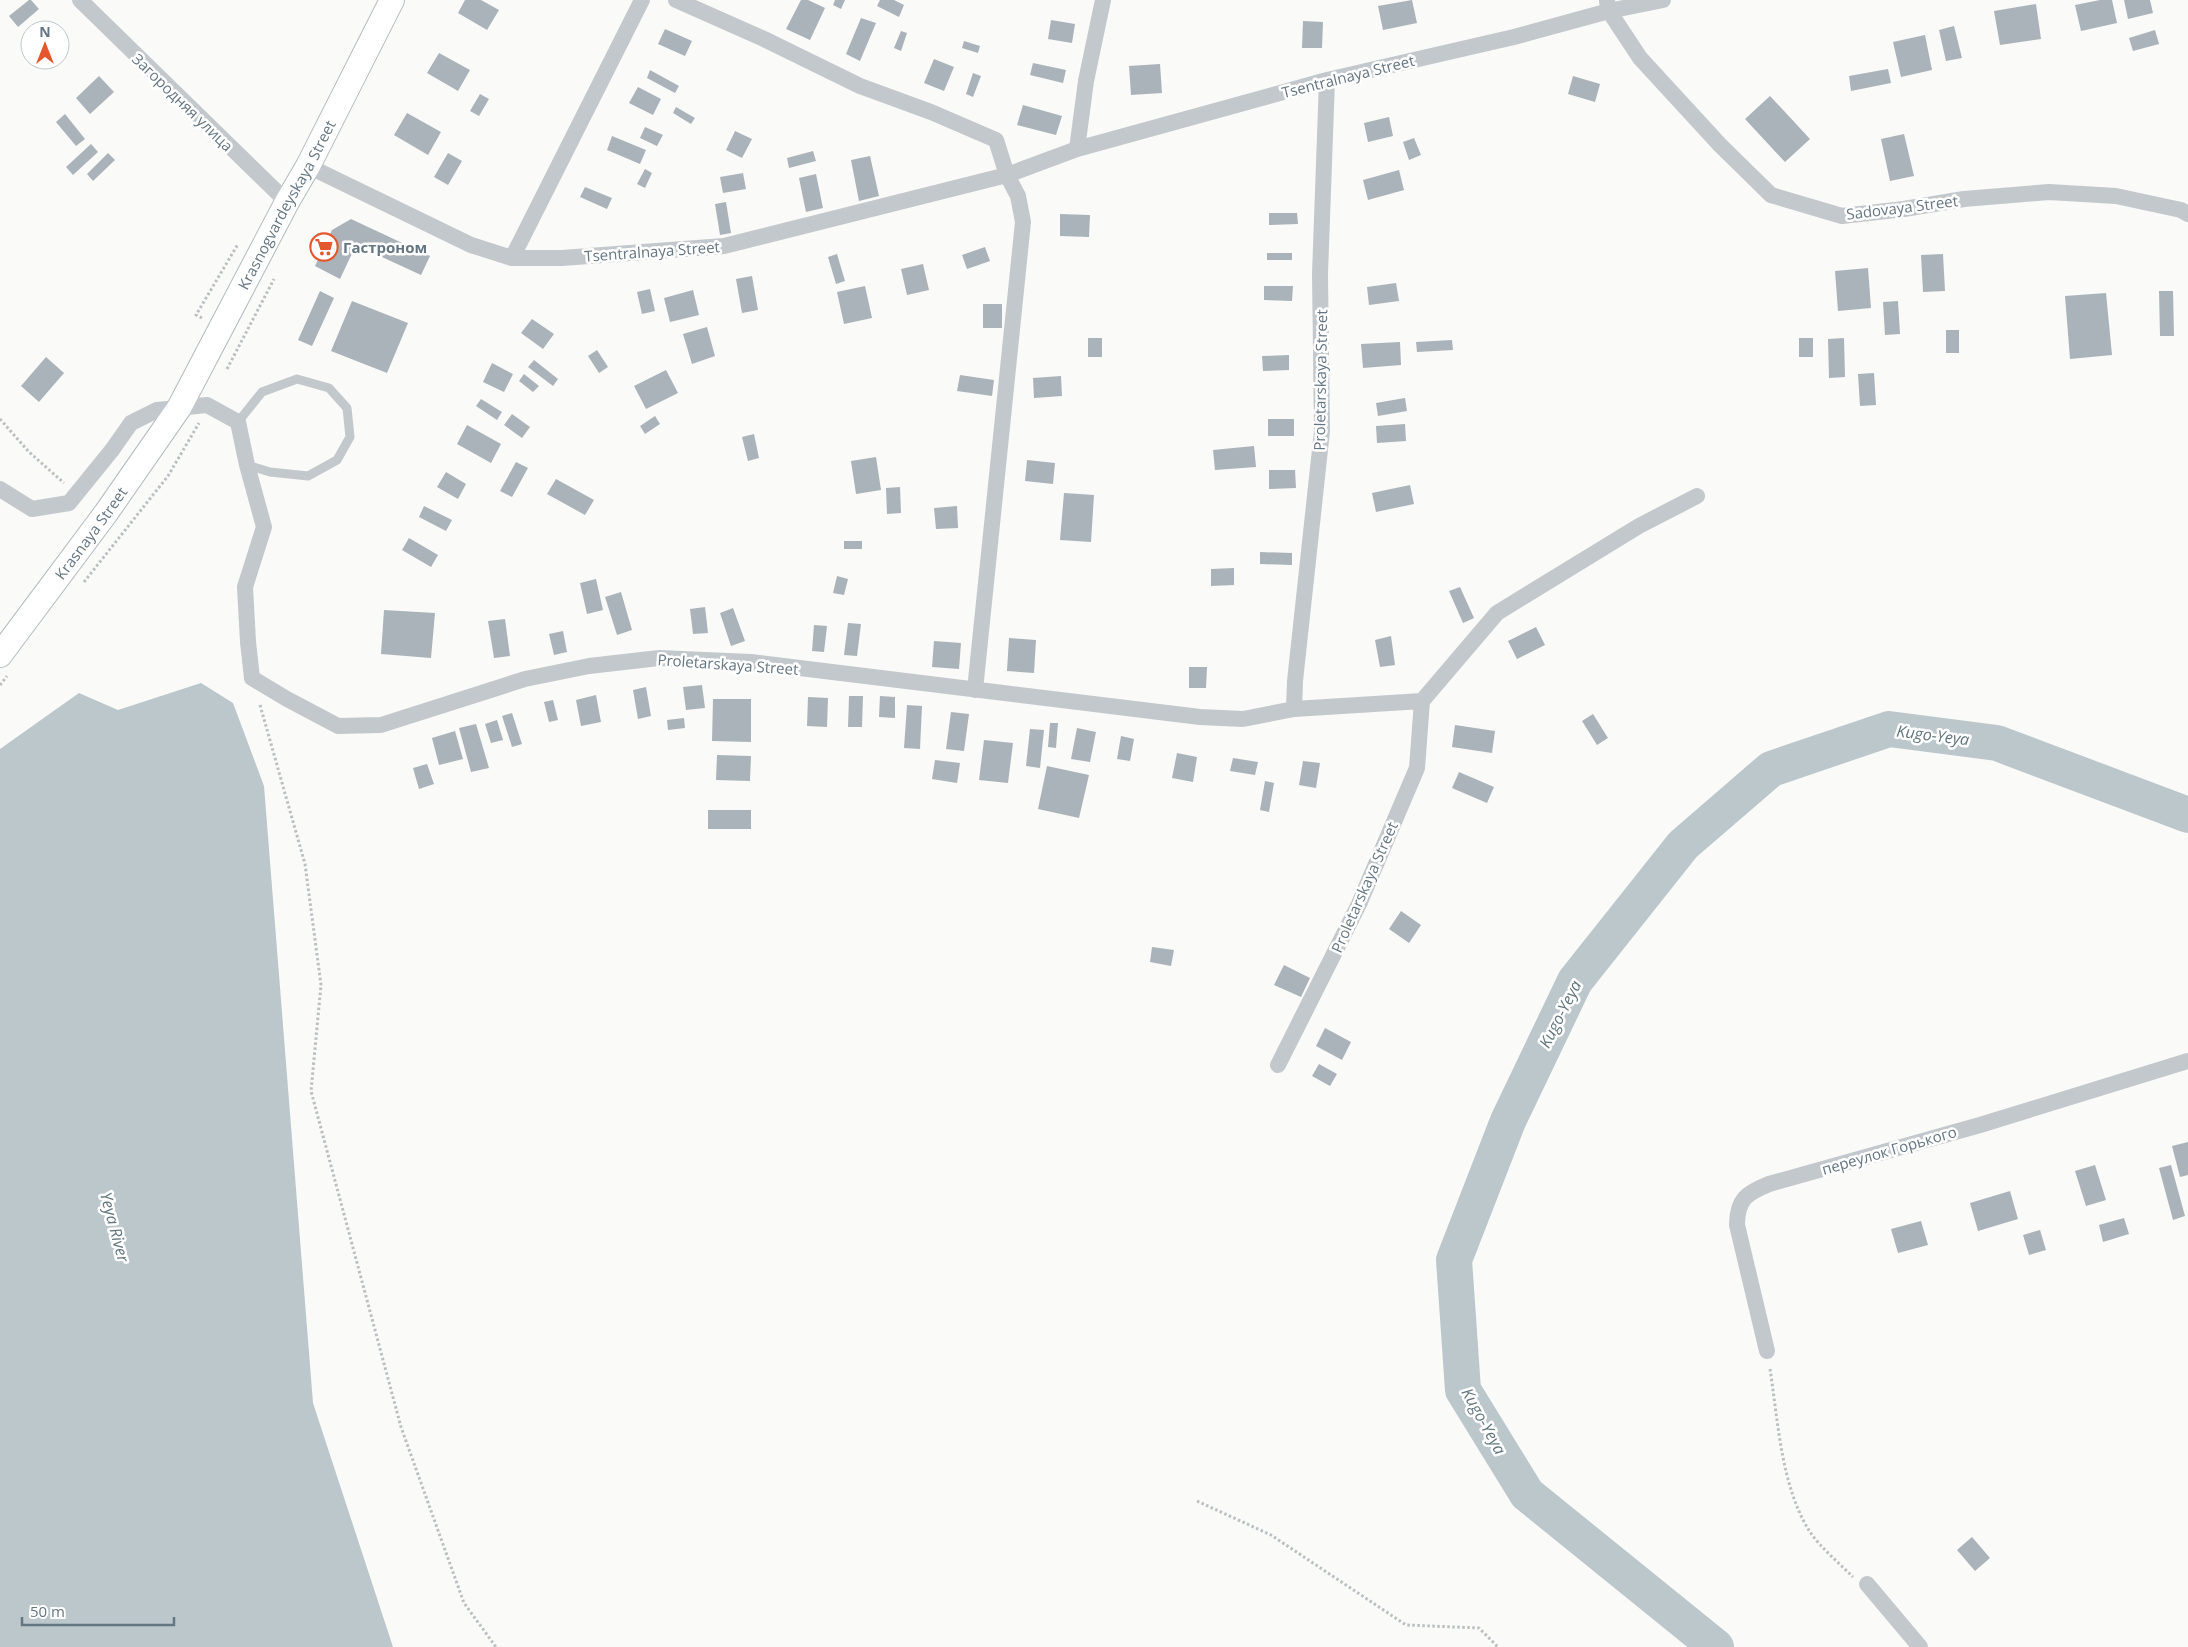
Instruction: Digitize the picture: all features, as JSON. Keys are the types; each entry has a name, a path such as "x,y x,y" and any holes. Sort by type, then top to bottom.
{"street":[{"name":"Загородняя улица","path":"80,0 287,202"},
{"name":"Krasnogvardeyskaya Street","path":"179,408 287,202 308,166 392,0"},
{"path":"512,258 642,0"},
{"path":"676,0 764,38 860,86 931,112 996,140 1007,175 1018,196 1023,222 975,690"},
{"path":"1077,149 1086,81 1103,0"},
{"name":"Tsentralnaya Street","path":"308,166 471,245 512,258 562,258 724,246 1007,175 1077,149 1327,80 1514,37 1608,5 1663,0"},
{"name":"Sadovaya Street","path":"1608,5 1640,58 1720,145 1771,195 1842,216 1904,209 1964,198 2049,192 2116,196 2181,210 2188,214"},
{"name":"Proletarskaya Street","path":"1294,709 1296,671 1322,431 1320,274 1327,80"},
{"path":"0,489 32,509 69,503 132,423 157,410 208,405 238,422 247,465 264,527 245,587 252,678"},
{"name":"Krasnaya Street","path":"0,655 106,513 179,408"},
{"path":"1422,701 1497,613 1639,526 1697,496"},
{"name":"Proletarskaya Street","path":"252,678 338,726 381,725 525,679 589,666 659,658 752,662 1200,717 1243,719 1294,709 1422,701 1417,768 1359,904 1278,1065"},
{"name":"переулок Горького","path":"1767,1351 1737,1225 1737,1213 1749,1192 1769,1184 1980,1125 2188,1061"},
{"path":"1867,1584 1920,1647"}],"lane":[{"path":"238,422 262,392 296,379 328,388 347,408 350,437 336,460 308,476 270,472 247,465"}],"path":[{"path":"0,419 29,452 76,494"},
{"path":"106,513 126,529"},
{"path":"252,678 305,864 321,985 311,1091 400,1427 464,1603 496,1647"},
{"path":"1767,1351 1793,1497 1811,1533 1854,1577 1867,1584"},
{"path":"1197,1501 1271,1535 1406,1625 1479,1628 1498,1647"}],"water":[{"name":"Yeya River","path":"201,683 233,703 264,786 313,1403 393,1647 0,1647 0,749 79,693 118,710"}],"building":[{"path":"29,0 39,9 26,20 20,20 18,27 9,16"},
{"path":"465,0 481,0 499,10 487,30 458,13"},
{"path":"801,0 808,0 825,8 810,40 786,29"},
{"path":"835,0 845,0 841,9 833,5"},
{"path":"880,0 894,0 904,5 899,17 877,6"},
{"path":"1412,0 1417,23 1383,30 1378,6"},
{"path":"2100,0 2112,0 2117,23 2081,31 2075,5"},
{"path":"2124,0 2150,0 2153,13 2128,19"},
{"path":"2036,4 2041,39 2000,45 1994,11"},
{"path":"861,18 876,23 860,61 846,54"},
{"path":"1051,20 1075,24 1072,43 1048,39"},
{"path":"1303,21 1323,22 1322,48 1302,48"},
{"path":"1954,26 1962,58 1946,61 1939,30"},
{"path":"665,29 692,41 685,56 658,44"},
{"path":"2155,30 2159,44 2133,51 2129,38"},
{"path":"901,31 907,33 901,51 894,48"},
{"path":"1925,35 1932,70 1901,77 1893,42"},
{"path":"964,41 980,46 978,53 962,48"},
{"path":"439,53 470,70 458,91 427,73"},
{"path":"934,59 954,67 944,91 924,83"},
{"path":"1033,63 1066,70 1063,83 1030,75"},
{"path":"1160,64 1162,93 1131,95 1129,66"},
{"path":"1888,69 1891,83 1851,91 1849,76"},
{"path":"650,70 679,86 675,93 647,78"},
{"path":"973,73 981,76 973,97 966,94"},
{"path":"99,76 114,92 90,114 76,98"},
{"path":"1573,76 1600,84 1595,102 1568,94"},
{"path":"638,87 661,99 653,115 629,103"},
{"path":"480,94 489,99 479,116 470,111"},
{"path":"1770,96 1810,139 1785,162 1745,119"},
{"path":"1023,105 1062,116 1056,135 1017,125"},
{"path":"676,107 695,118 691,124 673,113"},
{"path":"407,113 441,132 428,155 394,135"},
{"path":"65,114 85,139 76,146 56,122"},
{"path":"1389,117 1393,136 1368,142 1364,123"},
{"path":"645,127 663,135 657,146 640,138"},
{"path":"735,131 752,139 742,158 726,150"},
{"path":"1904,134 1914,176 1890,181 1881,139"},
{"path":"612,136 646,150 640,164 607,150"},
{"path":"1414,138 1421,155 1409,160 1403,142"},
{"path":"91,144 98,152 73,175 66,167"},
{"path":"813,151 816,161 789,168 787,158"},
{"path":"108,153 115,160 93,181 87,174"},
{"path":"448,153 462,161 448,185 434,177"},
{"path":"870,156 879,196 859,201 851,160"},
{"path":"645,169 652,173 645,188 637,184"},
{"path":"1399,170 1404,190 1368,200 1363,180"},
{"path":"743,173 746,189 723,193 720,177"},
{"path":"816,174 823,208 806,212 799,178"},
{"path":"585,187 612,198 607,209 580,197"},
{"path":"726,202 731,233 720,235 715,204"},
{"path":"1269,213 1297,213 1298,224 1269,225"},
{"path":"1060,214 1090,215 1089,237 1060,236"},
{"path":"351,219 430,256 421,275 356,245 340,279 315,266 332,230"},
{"path":"985,247 990,261 967,269 962,255"},
{"path":"1267,253 1292,253 1292,260 1267,260"},
{"path":"837,254 845,281 836,284 828,257"},
{"path":"1943,254 1945,291 1923,292 1921,255"},
{"path":"923,264 929,290 907,295 901,269"},
{"path":"1868,268 1871,308 1838,311 1835,271"},
{"path":"752,276 758,310 742,313 736,279"},
{"path":"1396,283 1399,301 1369,305 1367,287"},
{"path":"865,286 872,318 844,324 837,292"},
{"path":"1264,286 1293,286 1292,301 1264,300"},
{"path":"650,289 655,311 642,314 637,292"},
{"path":"693,290 699,315 670,322 664,298"},
{"path":"320,291 334,298 312,346 298,340"},
{"path":"2159,291 2173,291 2174,336 2160,336"},
{"path":"2106,293 2112,355 2070,359 2065,296"},
{"path":"352,301 408,323 387,373 331,351"},
{"path":"1898,301 1900,334 1885,335 1883,302"},
{"path":"983,304 1002,304 1002,328 983,328"},
{"path":"532,319 554,334 543,349 521,333"},
{"path":"707,327 715,356 692,364 683,334"},
{"path":"1946,330 1959,330 1959,353 1946,353"},
{"path":"1088,338 1102,338 1102,357 1088,357"},
{"path":"1799,338 1813,338 1813,357 1799,357"},
{"path":"1844,338 1845,377 1829,378 1828,339"},
{"path":"1452,340 1453,350 1417,352 1416,342"},
{"path":"1400,342 1401,365 1363,368 1361,344"},
{"path":"597,350 608,367 599,373 588,356"},
{"path":"1289,355 1289,370 1263,371 1262,356"},
{"path":"46,357 64,373 39,402 21,386"},
{"path":"534,360 558,379 553,386 528,367"},
{"path":"492,363 513,374 504,392 483,382"},
{"path":"666,370 678,393 646,409 634,386"},
{"path":"1874,373 1876,405 1860,406 1858,374"},
{"path":"524,374 539,386 533,392 519,381"},
{"path":"960,375 994,380 992,396 957,391"},
{"path":"1061,376 1062,396 1034,398 1033,378"},
{"path":"1405,398 1407,411 1378,416 1376,403"},
{"path":"481,399 502,412 497,420 476,406"},
{"path":"512,414 530,427 522,438 504,425"},
{"path":"655,416 660,424 645,434 640,426"},
{"path":"1268,419 1294,419 1294,436 1268,436"},
{"path":"1405,424 1406,441 1377,443 1376,426"},
{"path":"467,425 501,444 491,463 457,444"},
{"path":"754,434 759,458 748,461 742,437"},
{"path":"1254,446 1256,467 1215,470 1213,450"},
{"path":"876,457 881,490 856,494 851,461"},
{"path":"1027,460 1055,463 1053,484 1025,481"},
{"path":"516,462 528,468 512,497 500,491"},
{"path":"1269,470 1295,470 1296,488 1269,489"},
{"path":"446,472 466,484 458,499 437,487"},
{"path":"556,479 594,500 585,515 547,494"},
{"path":"1410,485 1414,504 1376,512 1372,493"},
{"path":"900,487 901,513 887,514 886,488"},
{"path":"1064,493 1094,495 1091,542 1060,540"},
{"path":"424,506 452,520 446,531 419,517"},
{"path":"957,506 958,528 936,529 934,508"},
{"path":"409,538 438,555 431,567 402,550"},
{"path":"844,541 862,541 862,549 844,549"},
{"path":"1260,552 1292,553 1292,565 1260,564"},
{"path":"1234,568 1234,585 1211,586 1211,569"},
{"path":"837,576 848,579 844,595 833,593"},
{"path":"596,579 603,610 587,614 580,583"},
{"path":"1460,587 1474,618 1463,623 1449,591"},
{"path":"621,592 632,630 617,635 605,597"},
{"path":"705,607 708,633 693,634 690,609"},
{"path":"733,608 745,641 731,646 720,613"},
{"path":"384,610 435,613 431,658 381,654"},
{"path":"505,619 510,656 494,658 488,621"},
{"path":"848,623 861,624 857,656 844,655"},
{"path":"814,625 827,626 824,652 812,651"},
{"path":"1536,627 1545,645 1517,659 1508,641"},
{"path":"563,631 567,652 554,655 549,634"},
{"path":"1391,636 1395,665 1380,667 1375,640"},
{"path":"1009,638 1036,640 1034,673 1007,671"},
{"path":"934,641 961,643 959,669 932,667"},
{"path":"1189,667 1207,667 1206,688 1189,688"},
{"path":"702,685 705,708 686,710 683,687"},
{"path":"646,687 651,716 638,719 633,690"},
{"path":"596,695 601,722 581,726 576,700"},
{"path":"849,696 863,696 862,727 848,727"},
{"path":"880,696 895,697 895,718 879,717"},
{"path":"808,697 828,698 827,727 807,726"},
{"path":"713,699 751,699 751,742 712,741"},
{"path":"553,700 558,720 549,722 544,702"},
{"path":"907,705 922,706 920,749 904,748"},
{"path":"951,712 969,714 964,751 946,749"},
{"path":"512,713 522,744 512,747 502,716"},
{"path":"1593,714 1608,738 1597,745 1582,721"},
{"path":"684,718 685,728 668,730 667,720"},
{"path":"497,720 503,740 491,743 485,724"},
{"path":"1050,723 1058,723 1056,748 1048,747"},
{"path":"476,724 489,768 471,772 459,728"},
{"path":"1455,725 1495,731 1492,753 1452,747"},
{"path":"1077,728 1096,732 1090,762 1071,759"},
{"path":"1030,729 1044,730 1040,768 1026,766"},
{"path":"455,731 463,759 439,765 432,738"},
{"path":"1121,736 1134,739 1130,761 1117,759"},
{"path":"984,740 1013,743 1008,783 979,780"},
{"path":"1177,753 1197,757 1193,782 1172,778"},
{"path":"717,755 751,756 750,781 716,780"},
{"path":"1233,758 1258,762 1255,775 1230,771"},
{"path":"935,760 960,763 957,783 932,779"},
{"path":"1303,761 1320,763 1316,788 1299,785"},
{"path":"427,764 434,784 419,789 413,768"},
{"path":"1047,766 1089,775 1079,818 1038,809"},
{"path":"1459,772 1494,787 1487,803 1452,788"},
{"path":"1265,781 1274,783 1269,812 1260,810"},
{"path":"708,810 751,810 751,829 708,829"},
{"path":"1401,911 1421,925 1409,943 1389,929"},
{"path":"1152,947 1174,950 1171,966 1150,962"},
{"path":"1284,965 1310,978 1301,997 1274,985"},
{"path":"1325,1028 1351,1042 1342,1060 1316,1046"},
{"path":"1319,1064 1337,1074 1330,1086 1312,1076"},
{"path":"2188,1142 2188,1175 2180,1177 2172,1146"},
{"path":"2095,1165 2106,1200 2086,1206 2075,1171"},
{"path":"2171,1165 2185,1216 2173,1220 2159,1168"},
{"path":"2010,1191 2018,1219 1978,1231 1970,1203"},
{"path":"2124,1218 2129,1234 2103,1242 2099,1225"},
{"path":"1921,1221 1928,1245 1898,1253 1891,1229"},
{"path":"2040,1230 2046,1250 2029,1255 2023,1235"},
{"path":"1972,1537 1990,1558 1975,1571 1957,1550"}],"waterway":[{"name":"Kugo-Yeya","path":"1716,1647 1527,1494 1463,1390 1454,1260 1508,1121 1575,981 1683,845 1771,769 1889,729 1997,743 2188,815"}],"place":[{"name":"Гастроном","path":"324,247"}]}
